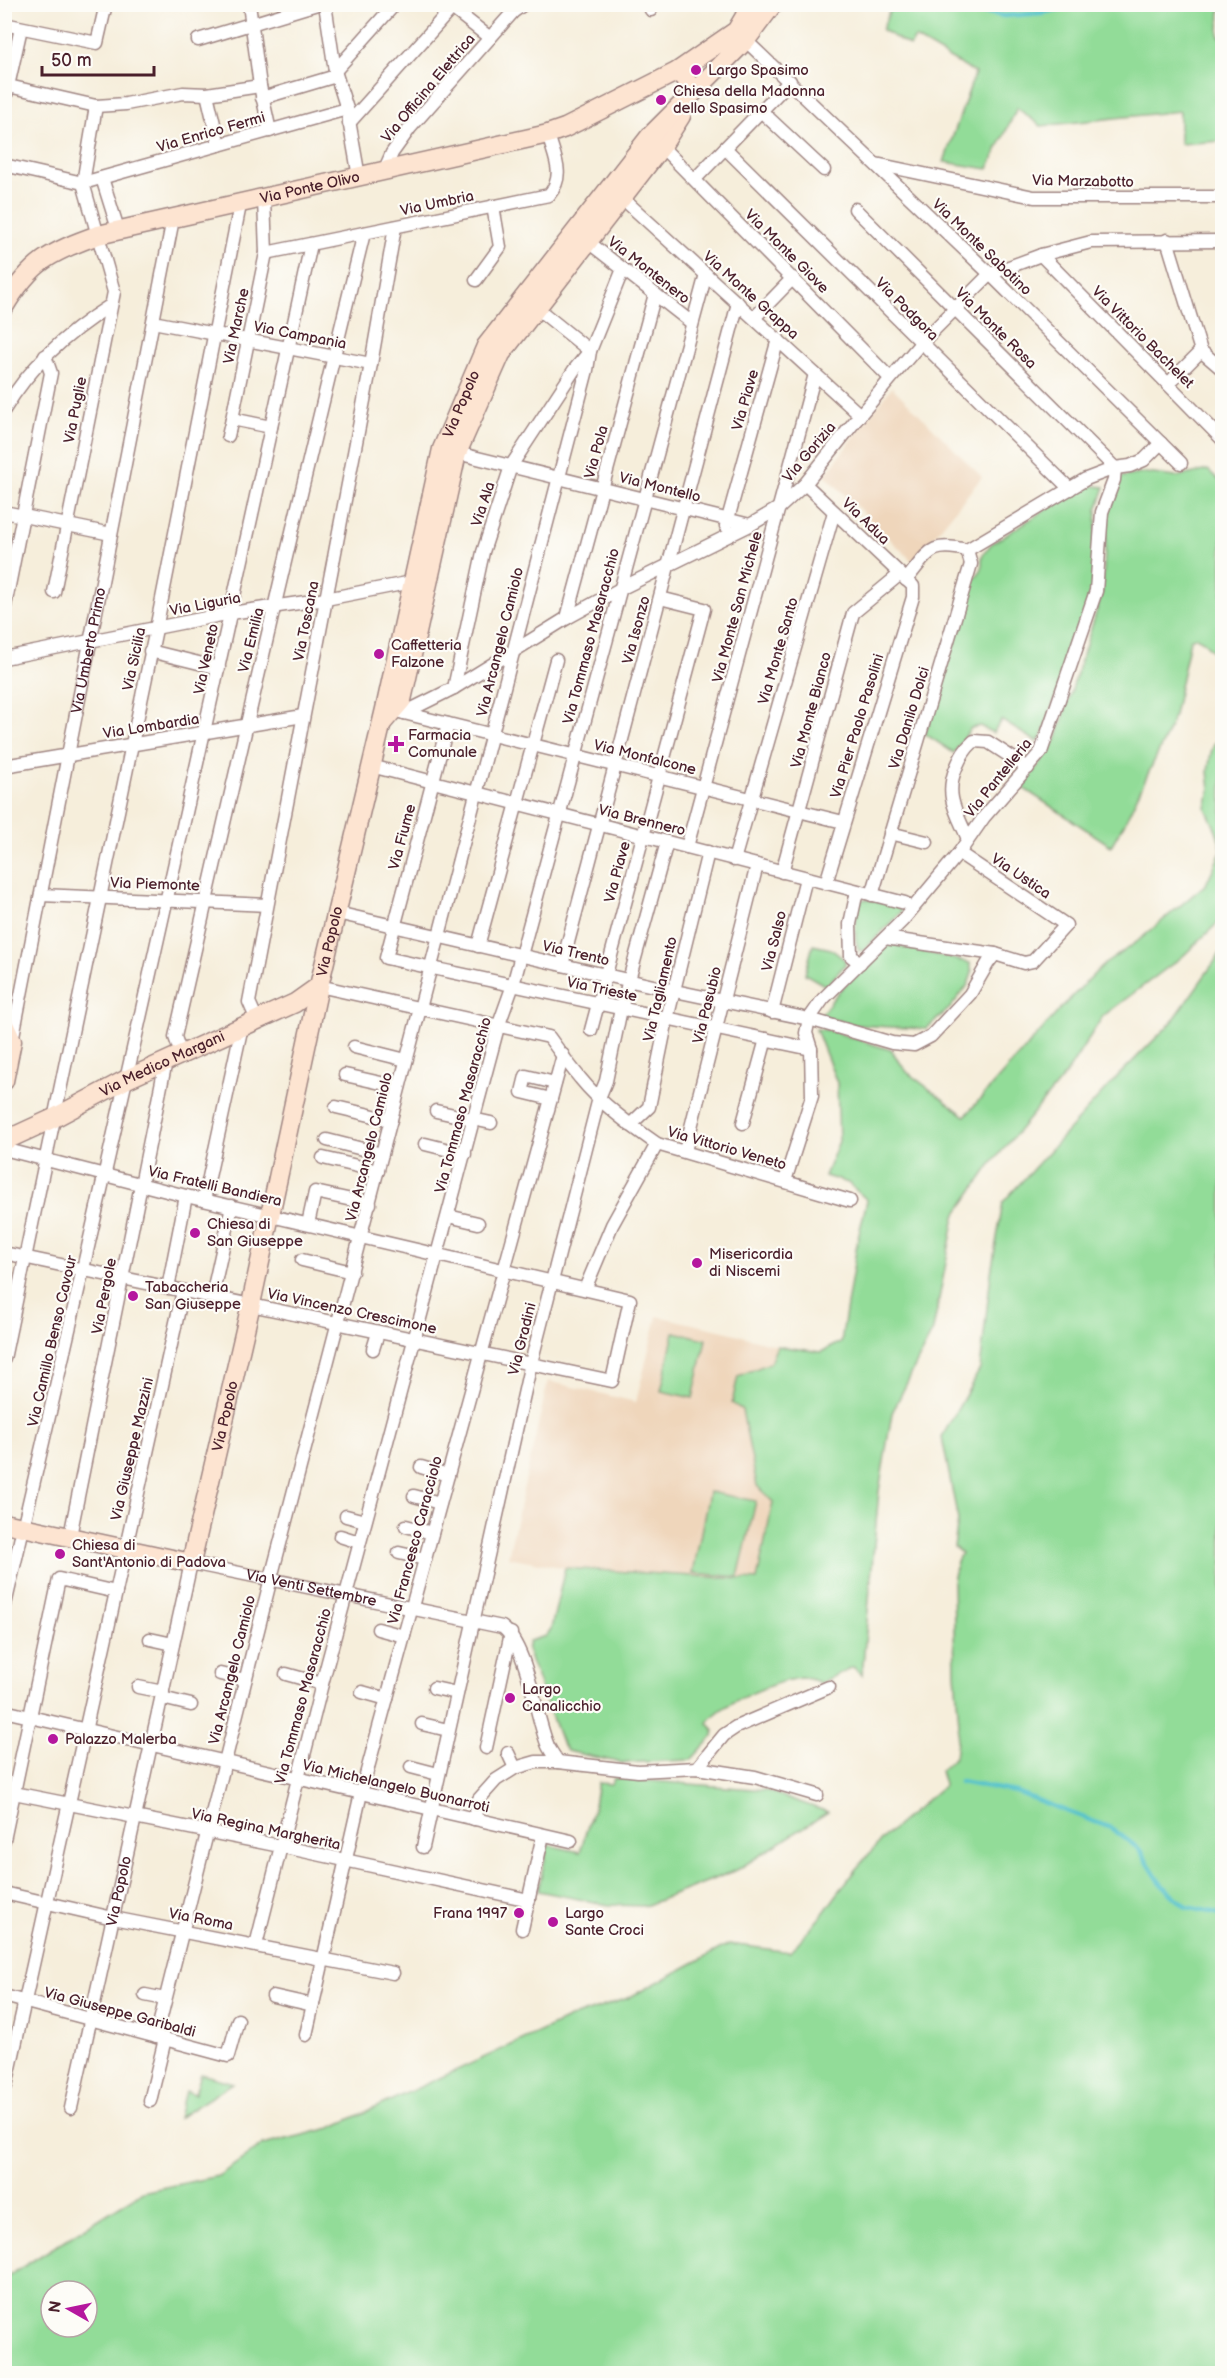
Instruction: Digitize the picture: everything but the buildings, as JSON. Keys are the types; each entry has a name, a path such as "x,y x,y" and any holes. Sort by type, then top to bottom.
{"street":[{"path":"4,24 97,43 106,4"},
{"path":"249,4 261,92 270,131"},
{"path":"198,40 317,4"},
{"path":"325,4 335,74 346,109 359,177"},
{"path":"6,85 96,106 126,104 183,93 261,92 335,74 394,4"},
{"name":"Via Officina Elettrica","path":"385,170 392,153 410,128 513,12 524,4"},
{"path":"741,36 752,4"},
{"path":"656,141 741,36 773,4"},
{"path":"349,123 452,8 490,38"},
{"path":"4,104 6,85 21,27"},
{"name":"Via Monte Sabotino","path":"741,36 990,274 1181,463"},
{"name":"Via Ponte Olivo","path":"4,307 26,274 61,248 118,229 264,200 385,170 548,134 636,93 741,36"},
{"path":"678,71 695,91"},
{"path":"695,179 790,81"},
{"path":"207,94 219,145"},
{"path":"4,165 83,183 96,106"},
{"name":"Via Enrico Fermi","path":"83,183 346,109"},
{"path":"761,111 824,170"},
{"name":"Via Umbria","path":"267,253 549,195 557,186 559,175 548,134"},
{"name":"Via Monte Giove","path":"656,141 890,378"},
{"name":"Via Popolo","path":"71,2108 191,1563 251,1304 319,986 371,766 391,715 412,582 442,449 486,346 530,303 587,241 621,197 656,141"},
{"name":"Via Popolo","path":"391,715 402,700 457,453 501,354 530,303 656,141"},
{"name":"Via Podgora","path":"725,148 920,344 1070,489"},
{"name":"Via Marzabotto","path":"875,164 1034,197 1222,197"},
{"path":"102,178 118,229"},
{"name":"Via Puglie","path":"54,592 114,292 83,183"},
{"name":"Via Monte Grappa","path":"621,197 860,415"},
{"name":"Via Marche","path":"228,436 267,253 264,200"},
{"name":"Via Sicilia","path":"4,1359 156,629 240,205"},
{"path":"476,280 500,247 493,206"},
{"name":"Via Monte Rosa","path":"855,209 1115,468"},
{"name":"Via Umberto Primo","path":"4,1081 8,1033 41,895 173,219"},
{"name":"Via Toscana","path":"250,1023 249,1002 395,226"},
{"name":"Via Emilia","path":"174,1058 175,1037 245,726 364,233"},
{"path":"1167,240 1201,351 1222,369"},
{"name":"Via Gorizia","path":"391,715 454,688 567,618 779,508 805,484 920,344 990,274 1041,255 1091,242 1167,240 1222,242"},
{"name":"Via Montenero","path":"587,241 692,323"},
{"name":"Via Veneto","path":"127,1079 311,244"},
{"name":"Via Vittorio Bachelet","path":"1041,255 1222,439"},
{"name":"Via Arcangelo Camiolo","path":"150,2100 165,1999 271,1578 587,370 590,351 623,269"},
{"name":"Via Tommaso Masaracchio","path":"256,1945 345,1594 498,1027 513,986 706,274"},
{"path":"754,318 793,278"},
{"name":"Via Pola","path":"567,618 655,294"},
{"path":"530,303 590,351"},
{"name":"Via Isonzo","path":"562,965 738,303"},
{"path":"4,410 30,372 45,356 111,305"},
{"name":"Via Campania","path":"153,322 371,363"},
{"name":"Via Piave","path":"723,537 778,339"},
{"name":"Via Ala","path":"454,688 483,552 511,466 574,370 590,351"},
{"path":"1168,384 1201,351"},
{"path":"4,611 51,373 45,356"},
{"name":"Via Monte San Michele","path":"687,847 815,374"},
{"path":"232,419 271,427"},
{"path":"967,550 1086,479 1144,460 1161,443"},
{"name":"Via Montello","path":"457,453 750,525"},
{"name":"Via Pantelleria","path":"809,1019 823,999 903,920 959,853 984,817 1041,752 1096,591 1102,512 1114,480 1115,468"},
{"name":"Via Adua","path":"805,484 903,578"},
{"path":"4,512 111,534"},
{"name":"Via Monte Santo","path":"734,860 834,512"},
{"name":"Via Monte Bianco","path":"782,872 853,613 903,578 934,548 947,545 967,550"},
{"name":"Via Danilo Dolci","path":"872,895 971,564 967,550"},
{"name":"Via Pier Paolo Pasolini","path":"826,883 913,597 913,586 903,578"},
{"name":"Via Liguria","path":"4,658 231,613 326,599 412,582"},
{"name":"Via Piave","path":"591,1030 704,609 660,598"},
{"path":"150,651 219,668"},
{"path":"478,946 555,660"},
{"name":"Via Monfalcone","path":"391,715 448,724 843,822"},
{"name":"Via Lombardia","path":"4,766 303,716"},
{"name":"Via Fiume","path":"386,958 448,724"},
{"path":"968,839 951,796 950,783 964,751 974,741 988,742 1028,768"},
{"name":"Via Brennero","path":"371,766 905,903"},
{"path":"890,833 927,843"},
{"name":"Via Gradini","path":"423,1847 531,1364 599,1098 606,1081 621,1009 667,842"},
{"name":"Via Tagliamento","path":"630,1125 650,1107 667,1019 708,852"},
{"name":"Via Ustica","path":"959,853 1066,925 1033,961 1024,963 995,954"},
{"name":"Via Pasubio","path":"685,1151 757,865"},
{"name":"Via Salso","path":"772,1012 806,878"},
{"path":"858,891 850,924 851,956 860,963"},
{"name":"Via Piemonte","path":"41,895 267,905"},
{"name":"Via Trento","path":"337,913 629,981 809,1019 892,1043 914,1045 931,1036 970,994 987,963 995,954"},
{"path":"885,938 995,954"},
{"name":"Via Trieste","path":"386,958 811,1049"},
{"name":"Via Medico Margani","path":"4,1141 54,1118 127,1079 295,1003 319,986"},
{"name":"Via Vittorio Veneto","path":"319,986 549,1037 580,1079 599,1098 630,1125 657,1144 850,1201"},
{"path":"295,1003 314,1009"},
{"path":"785,1181 812,1096 811,1049 806,1033 809,1019"},
{"path":"204,1200 250,1023"},
{"path":"743,1123 766,1040"},
{"path":"354,1047 406,1060"},
{"name":"Via Francesco Caracciolo","path":"306,2035 361,1792 563,1055"},
{"name":"Via Pergole","path":"70,1536 141,1184 174,1058"},
{"path":"345,1075 399,1087"},
{"path":"551,1099 522,1092 526,1076 555,1083"},
{"name":"Via Camillo Benso Cavour","path":"4,1609 127,1079"},
{"path":"336,1107 391,1120"},
{"path":"436,1111 491,1123"},
{"path":"327,1140 382,1154"},
{"path":"425,1144 465,1154"},
{"path":"585,1289 612,1225 657,1144"},
{"name":"Via Fratelli Bandiera","path":"4,1149 186,1196 630,1300"},
{"path":"323,1158 378,1171"},
{"path":"308,1224 315,1192 370,1204"},
{"path":"168,1288 186,1196"},
{"path":"212,1296 231,1206"},
{"path":"448,1216 478,1223"},
{"name":"Via Vincenzo Crescimone","path":"4,1253 612,1381 630,1300"},
{"path":"302,1260 352,1272"},
{"name":"Via Giuseppe Mazzini","path":"6,2086 183,1290"},
{"path":"373,1349 378,1333"},
{"path":"421,1467 448,1475"},
{"path":"414,1496 440,1503"},
{"path":"346,1516 365,1521"},
{"name":"Via Venti Settembre","path":"4,1523 474,1620 502,1627 511,1633"},
{"path":"406,1526 432,1533"},
{"path":"340,1536 360,1542"},
{"path":"399,1552 425,1559"},
{"path":"4,1840 9,1792 30,1717 59,1579 116,1592"},
{"path":"378,1629 404,1636"},
{"path":"486,1748 511,1633"},
{"path":"511,1633 519,1650 549,1747 558,1762"},
{"path":"150,1639 173,1644"},
{"path":"220,1674 245,1680"},
{"path":"286,1674 322,1684"},
{"path":"138,1687 191,1705"},
{"path":"697,1768 724,1735 736,1726 829,1687"},
{"path":"434,1688 457,1693"},
{"path":"362,1692 387,1699"},
{"name":"Via Michelangelo Buonarroti","path":"4,1711 572,1841"},
{"path":"422,1724 448,1730"},
{"path":"508,1753 515,1768"},
{"path":"474,1819 479,1799 496,1780 515,1768 536,1762 558,1762 638,1771 697,1768 755,1777 817,1795"},
{"path":"411,1767 438,1774"},
{"name":"Via Regina Margherita","path":"9,1792 527,1896"},
{"path":"522,1929 527,1896 543,1835"},
{"name":"Via Roma","path":"4,1893 114,1918 183,1930 393,1974"},
{"path":"146,1995 165,1999"},
{"name":"Via Giuseppe Garibaldi","path":"4,1996 228,2056 238,2020"},
{"path":"273,1996 313,2005"}],"shaded area":[{"path":"892,387 982,477 913,562 825,475"},
{"path":"657,1316 777,1346 770,1363 738,1376 757,1486 773,1502 757,1580 565,1568 508,1557 548,1381 636,1402"}],"green space":[{"path":"879,5 1220,5 1222,141 1180,144 1180,111 1041,126 1017,108 988,169 944,162 975,73 915,38 910,46 882,30 890,10"},
{"path":"1208,470 1222,483 1222,661 1202,640 1196,637 1190,640 1174,715 1168,732 1111,846 1023,788 1056,740 1102,594 1108,511 1121,477 1146,473 1176,477"},
{"path":"1085,485 1105,487 1097,510 1092,592 1042,736 1037,742 1001,720 993,733 980,726 971,728 954,753 925,734 970,584 982,569 982,556 991,544"},
{"path":"1222,738 1222,850 1206,808 1210,790 1208,771 1211,753 1214,744"},
{"path":"1222,850 1222,919 1183,956 1103,1016 1066,1074 991,1164 955,1216 933,1330 892,1413 879,1491 862,1675 853,1667 820,1683 801,1678 750,1694 714,1716 708,1723 714,1730 713,1736 691,1760 622,1763 567,1751 561,1742 527,1650 529,1641 546,1636 551,1629 565,1568 757,1580 773,1502 757,1486 742,1410 732,1403 738,1376 770,1363 777,1346 821,1352 841,1342 858,1238 867,1200 848,1183 825,1176 839,1141 837,1083 816,1029 828,1030 891,1050 907,1072 965,1116 1102,966 1138,941 1206,884"},
{"path":"867,899 897,906 902,911 864,950 859,951 855,932 857,912 861,900"},
{"path":"892,944 970,963 972,973 968,985 950,1008 926,1029 855,1025 820,1016 839,991 884,947"},
{"path":"813,945 831,949 845,960 845,965 826,986 805,974"},
{"path":"1222,951 1222,2373 5,2373 5,2278 142,2192 218,2176 263,2145 331,2128 570,2018 628,1998 729,1944 790,1952 885,1836 944,1785 940,1771 955,1757 959,1724 955,1673 953,1582 961,1553 954,1547 958,1520 942,1437 980,1369 991,1273 1003,1202 1117,1077 1172,1022"},
{"path":"674,1332 706,1339 693,1398 661,1391"},
{"path":"709,1492 756,1501 738,1577 693,1573"},
{"path":"614,1778 765,1790 828,1812 737,1870 645,1906 609,1905 538,1891 548,1845 580,1852 598,1783 611,1784"},
{"path":"201,2074 233,2083 178,2118 185,2091 195,2094"}],"waterway":[{"path":"942,4 1004,16 1042,13 1079,4"},
{"path":"960,1782 1016,1792 1111,1828 1139,1849 1162,1885 1186,1907 1222,1914"}],"place":[{"name":"Largo Spasimo","path":"696,70"},
{"name":"Chiesa della Madonna dello Spasimo","path":"661,100"},
{"name":"Caffetteria Falzone","path":"379,654"},
{"name":"Farmacia Comunale","path":"396,744"},
{"name":"Chiesa di San Giuseppe","path":"195,1233"},
{"name":"Misericordia di Niscemi","path":"697,1263"},
{"name":"Tabaccheria San Giuseppe","path":"133,1296"},
{"name":"Chiesa di Sant'Antonio di Padova","path":"60,1554"},
{"name":"Largo Canalicchio","path":"510,1698"},
{"name":"Palazzo Malerba","path":"53,1739"},
{"name":"Frana 1997","path":"519,1913"},
{"name":"Largo Sante Croci","path":"553,1922"}]}
